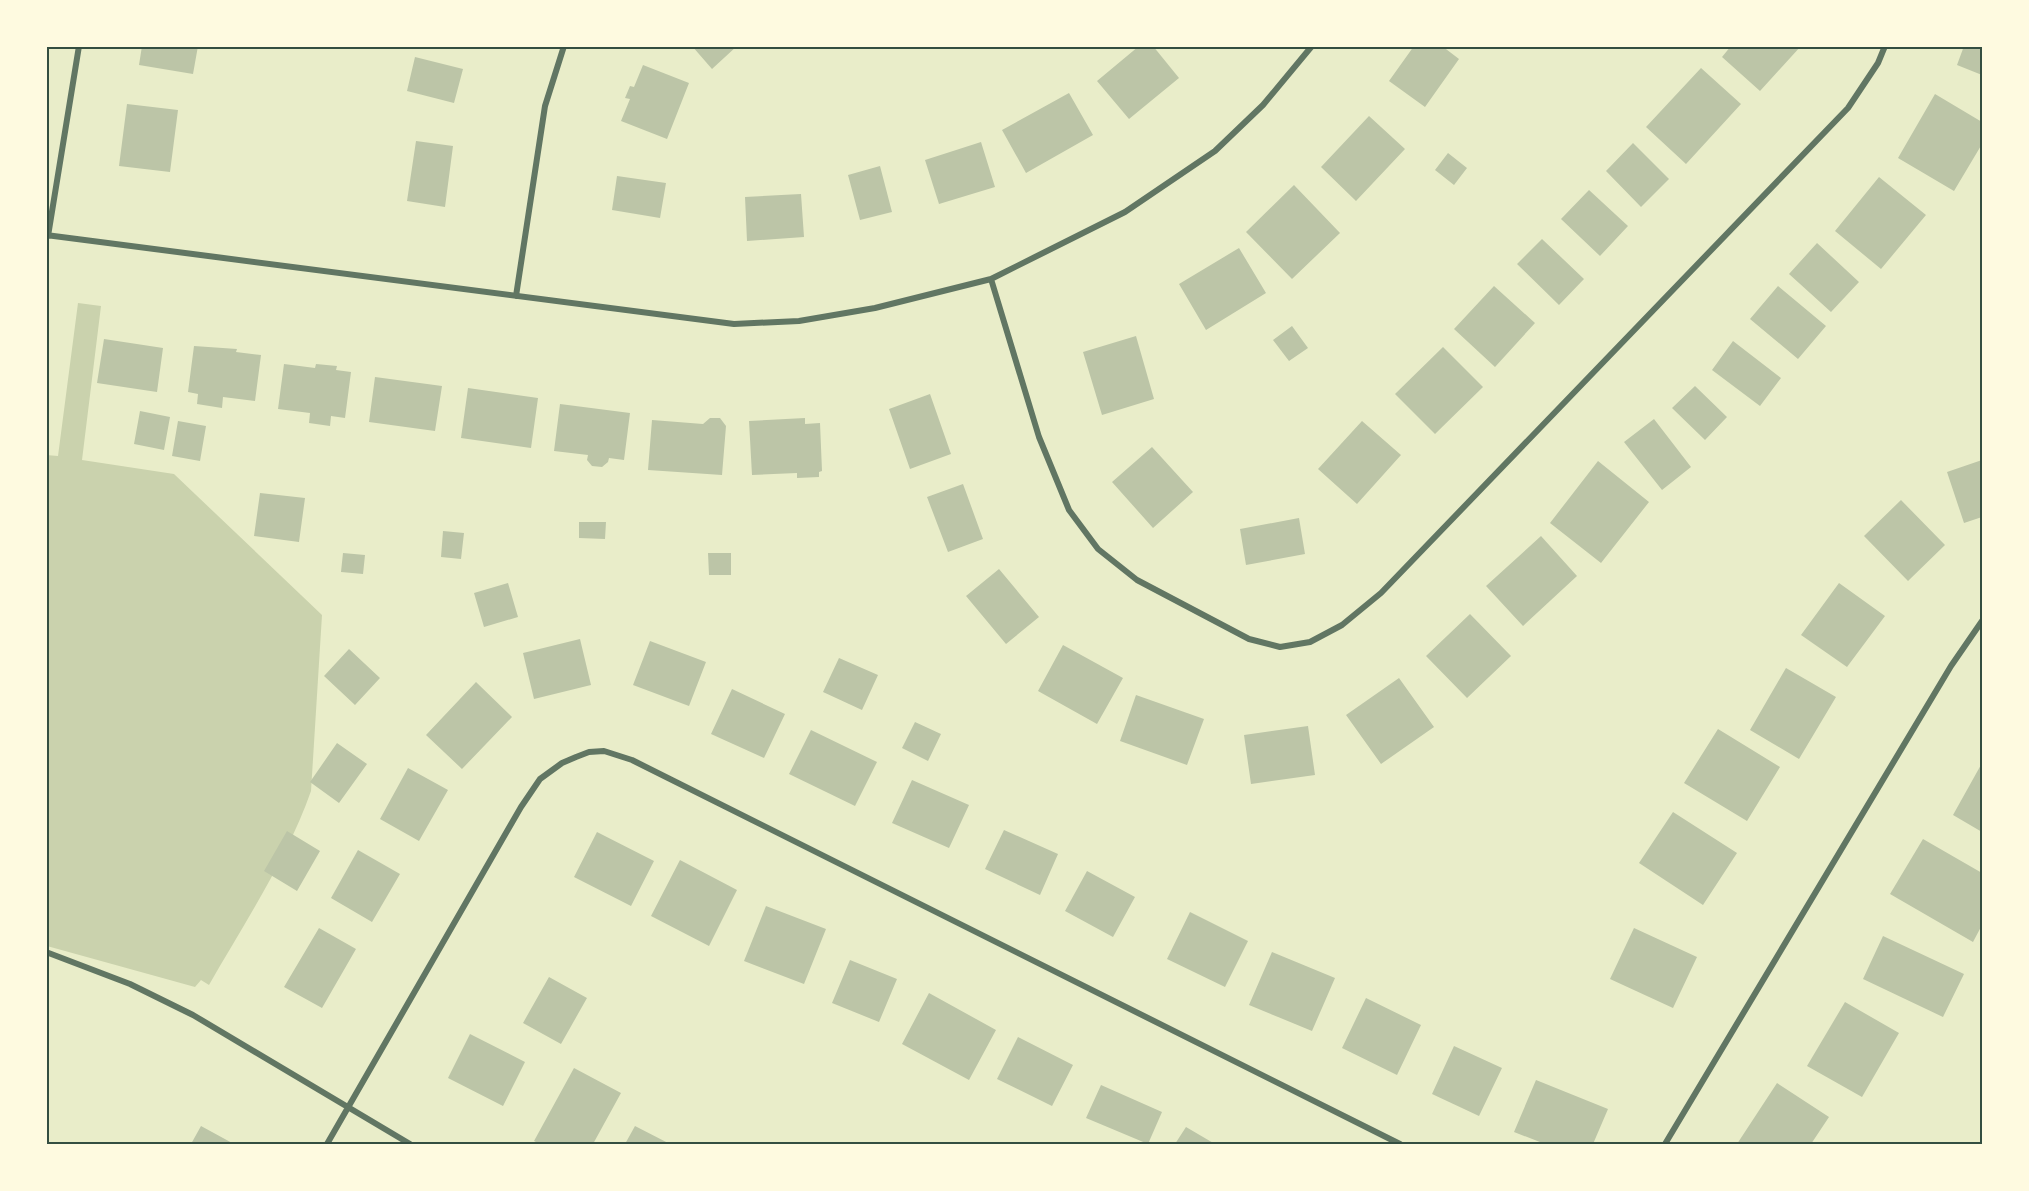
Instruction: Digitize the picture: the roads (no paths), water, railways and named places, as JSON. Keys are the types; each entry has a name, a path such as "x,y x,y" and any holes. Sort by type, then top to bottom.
{"street":[{"path":"79,46 47,235 734,324 800,321 875,308 991,279 1125,212 1215,151 1263,105 1312,46"},
{"path":"516,296 545,106 564,46"},
{"path":"991,279 1039,437 1069,510 1098,549 1137,580 1249,639 1280,646 1310,642 1342,625 1389,585 1848,108 1878,63 1885,46"},
{"path":"1665,1144 1951,666 1983,621"},
{"path":"327,1144 521,807 540,779 562,763 589,752 604,751 642,765 1400,1144"},
{"path":"46,952 130,984 193,1015 410,1144"}]}
